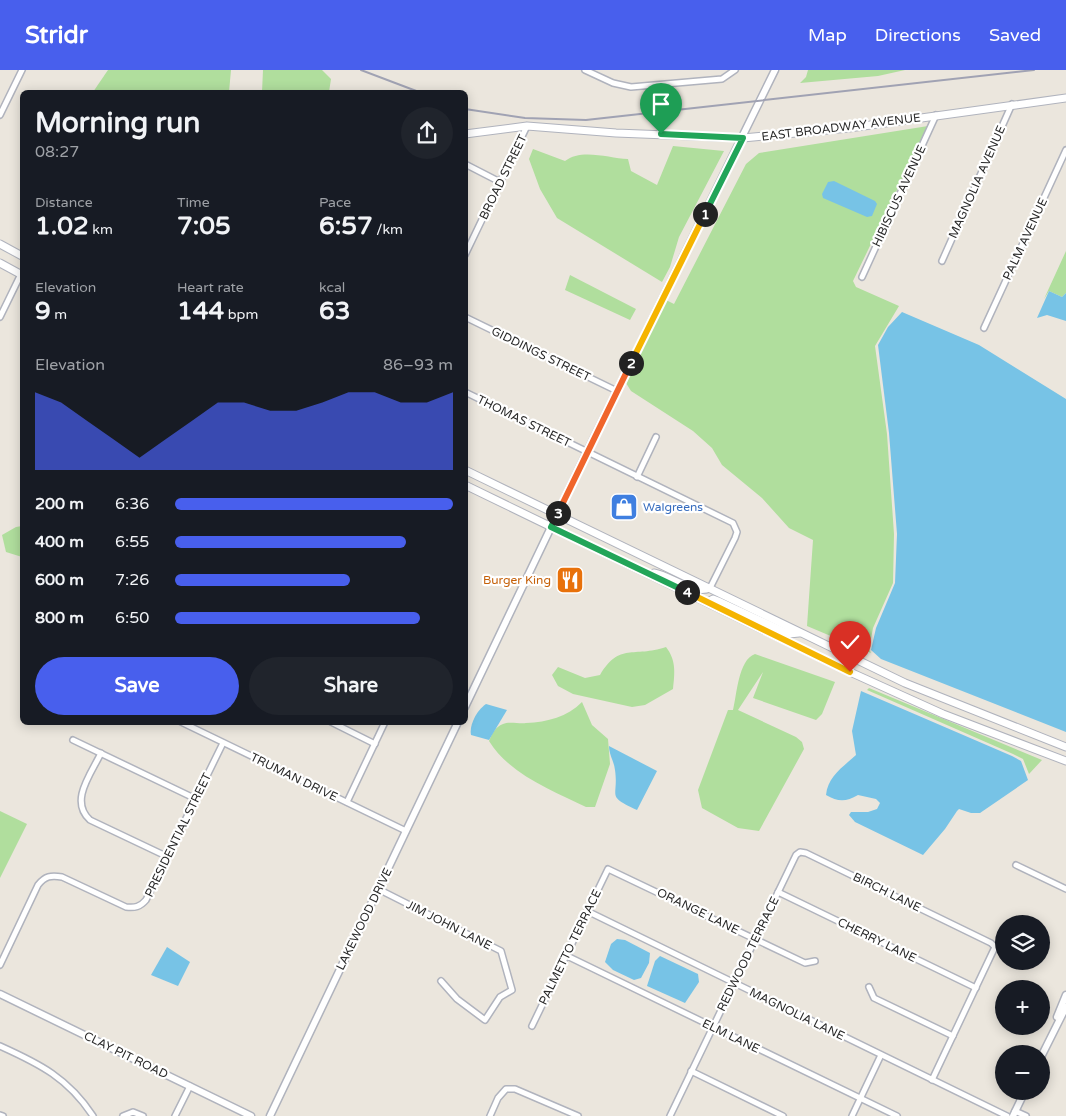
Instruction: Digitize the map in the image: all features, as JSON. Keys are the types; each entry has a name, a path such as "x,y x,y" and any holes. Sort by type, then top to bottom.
{"main road":[{"name":"EAST BROADWAY AVENUE","path":"468,134 527,126 616,133 743,138 849,128 1066,98"},
{"path":"0,244 20,255"},
{"path":"0,263 20,273"},
{"path":"468,471 947,702 1066,747"},
{"path":"468,487 850,672 943,714 1066,762"},
{"path":"644,571 664,575 697,590 703,591 710,588"},
{"path":"708,602 718,601 789,634 802,633"}],"street":[{"path":"0,115 22,70"},
{"path":"586,70 613,83 631,88 722,79 735,70"},
{"path":"468,701 617,390 775,70"},
{"name":"MAGNOLIA AVENUE","path":"942,261 1012,104"},
{"name":"HIBISCUS AVENUE","path":"862,277 937,115"},
{"name":"BROAD STREET","path":"468,242 527,126"},
{"name":"PALM AVENUE","path":"984,328 1066,150"},
{"path":"468,166 500,182"},
{"path":"0,317 20,278"},
{"name":"GIDDINGS STREET","path":"468,318 617,390"},
{"name":"THOMAS STREET","path":"468,393 728,519 736,527 735,538 710,588"},
{"path":"637,476 656,437"},
{"name":"TRUMAN DRIVE","path":"189,725 406,831"},
{"path":"337,725 375,744"},
{"path":"347,802 384,725"},
{"name":"LAKEWOOD DRIVE","path":"270,1116 457,725"},
{"path":"74,740 196,799"},
{"name":"PRESIDENTIAL STREET","path":"0,965 38,885 44,878 52,875 62,877 126,907 134,908 146,900 223,742"},
{"path":"101,753 80,795 83,813 90,820 168,857"},
{"name":"BIRCH LANE","path":"787,873 796,855 800,852 806,852 991,943 995,947 976,988"},
{"path":"1016,865 1066,890"},
{"name":"PALMETTO TERRACE","path":"532,1026 586,910 608,869"},
{"name":"ORANGE LANE","path":"608,869 805,963 816,961"},
{"name":"REDWOOD TERRACE","path":"671,1116 787,873"},
{"name":"JIM JOHN LANE","path":"378,890 501,951 512,990 500,997 486,1020 457,999 441,981"},
{"name":"CHERRY LANE","path":"778,892 976,988"},
{"name":"MAGNOLIA LANE","path":"586,910 1007,1116"},
{"name":"ELM LANE","path":"565,955 897,1116"},
{"path":"868,987 874,998 952,1036"},
{"path":"932,1080 976,988"},
{"name":"CLAY PIT ROAD","path":"0,994 251,1116"},
{"path":"1047,1045 1066,995"},
{"path":"1048,1045 1066,1008"},
{"path":"0,1046 56,1075 81,1098 93,1116"},
{"path":"852,1116 881,1055"},
{"path":"691,1071 783,1116"},
{"path":"175,1116 190,1086"},
{"path":"490,1116 498,1098 506,1089 515,1090 578,1116"},
{"path":"1020,1100 1014,1113 1026,1116"},
{"path":"122,1116 133,1112 143,1116"}],"green space":[{"path":"108,70 231,70 229,90 94,90"},
{"path":"263,70 322,70 331,79 329,90 262,90"},
{"path":"808,70 905,70 878,76 800,83 806,77"},
{"path":"928,126 853,281 856,287 899,306 875,346 887,434 894,534 893,583 873,628 869,649 871,653 807,626 813,540 789,528 762,498 722,465 712,448 693,431 631,391 626,383 666,300 674,304 746,164 759,153"},
{"path":"673,146 724,151 679,237 670,267 662,282 557,218 540,189 529,159 533,149 565,161 572,157 587,154 628,159 631,171 657,185"},
{"path":"1066,251 1066,293 1062,297 1049,291 1044,299"},
{"path":"570,275 636,309 630,320 565,290"},
{"path":"20,526 20,556 6,552 2,535"},
{"path":"666,647 672,657 674,666 673,689 645,705 632,707 573,694 558,686 552,675 558,667 585,678 600,675 614,658 621,655"},
{"path":"755,654 835,682 822,714 816,720 753,698 763,672 738,710 796,737 802,742 804,749 759,831 738,828 702,808 698,790 728,710 733,710 742,670 749,658"},
{"path":"869,688 1042,760 1029,774 1023,759 867,690"},
{"path":"582,702 592,725 608,739 610,764 595,807 586,807 546,788 520,772 498,753 489,741 500,725 549,720 563,715"},
{"path":"0,811 27,824 0,878"}],"water":[{"path":"834,181 875,201 877,204 872,216 867,217 823,198 822,194 828,182"},
{"path":"1049,291 1062,297 1066,293 1066,321 1047,315 1037,318"},
{"path":"902,312 979,345 1066,399 1066,732 881,659 871,650 876,628 895,583 897,534 889,433 878,345 888,327"},
{"path":"861,691 1012,756 1021,761 1028,780 980,813 971,813 959,809 923,855 855,822 849,815 851,812 868,812 877,809 880,803 876,799 858,795 842,800 826,795 827,788 833,777 856,755 852,731"},
{"path":"486,704 507,710 489,740 471,735 474,718"},
{"path":"609,746 657,771 637,810 617,798 615,770"},
{"path":"617,939 625,940 650,953 649,963 641,978 634,980 613,970 605,962 611,944"},
{"path":"167,947 190,962 178,986 151,975"},
{"path":"660,956 698,974 699,982 685,1003 647,986 655,961"}],"railway":[{"path":"361,70 414,90"},
{"path":"468,109 525,118 586,120 1034,70"}],"place":[{"name":"Walgreens","path":"624,507"},
{"name":"Burger King","path":"570,580"}],"route":[{"path":"661,134 743,138 551,527 850,672"}]}
